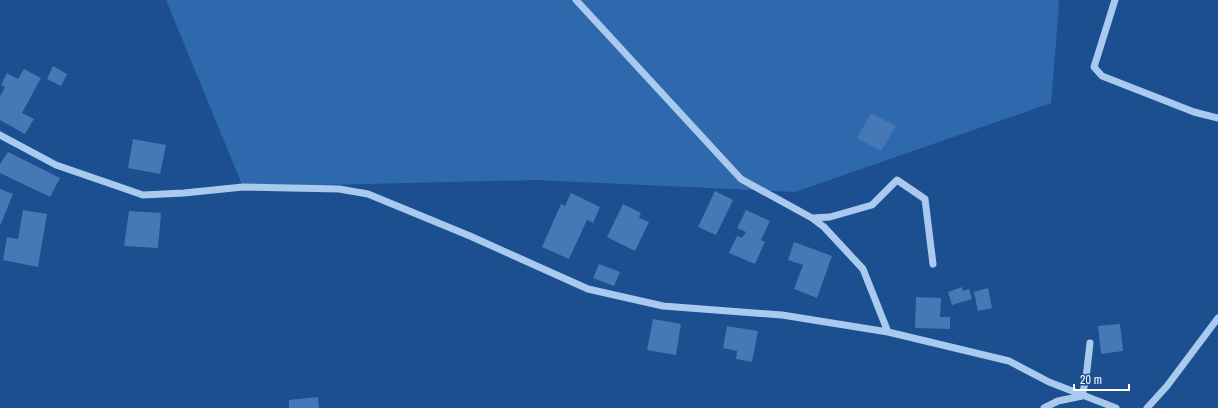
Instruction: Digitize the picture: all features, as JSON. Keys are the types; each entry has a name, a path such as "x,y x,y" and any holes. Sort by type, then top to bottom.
{"street":[{"path":"576,0 741,179 812,218 824,227 863,269 888,332"},
{"path":"1115,0 1094,67 1102,76 1194,112 1218,118"},
{"path":"0,135 56,165 143,195 184,193 243,187 339,189 368,194 470,236 588,289 664,306 782,315 888,332 1009,361 1049,382 1116,408"},
{"path":"812,218 830,217 872,205 897,180 925,199 933,264"},
{"path":"1147,408 1167,386 1218,318"},
{"path":"1082,396 1086,378 1090,343"},
{"path":"1044,408 1058,401 1082,396"}],"shaded area":[{"path":"166,0 1058,0 1059,6 1051,103 795,192 535,180 243,187"}],"building":[{"path":"53,66 67,74 61,86 47,79"},
{"path":"24,69 41,78 22,113 34,119 25,134 0,120 0,96 5,87 1,85 7,73 18,79"},
{"path":"871,113 896,126 881,151 857,138"},
{"path":"133,139 166,145 160,174 128,168"},
{"path":"8,152 60,178 50,197 0,173 0,164"},
{"path":"0,189 13,194 0,226"},
{"path":"715,191 733,200 716,235 698,227"},
{"path":"571,193 600,207 593,223 587,220 569,259 542,247 561,204 565,206"},
{"path":"623,204 641,213 639,218 649,222 635,251 607,237"},
{"path":"23,210 47,214 38,267 3,260 7,237 18,239"},
{"path":"746,210 770,221 761,240 765,242 755,264 729,253 737,236 742,238 746,232 737,228"},
{"path":"129,211 161,213 158,248 124,246"},
{"path":"794,242 832,256 817,298 794,289 803,265 788,260"},
{"path":"599,264 620,272 614,286 593,278"},
{"path":"962,287 963,291 969,289 972,299 952,305 948,292"},
{"path":"988,288 992,308 978,311 974,292"},
{"path":"916,297 941,298 940,317 950,317 950,329 915,328"},
{"path":"653,319 681,324 676,355 647,350"},
{"path":"1120,324 1123,351 1101,354 1098,326"},
{"path":"727,326 758,331 752,362 736,359 737,351 723,348"},
{"path":"318,397 319,408 289,408 289,400"}]}
